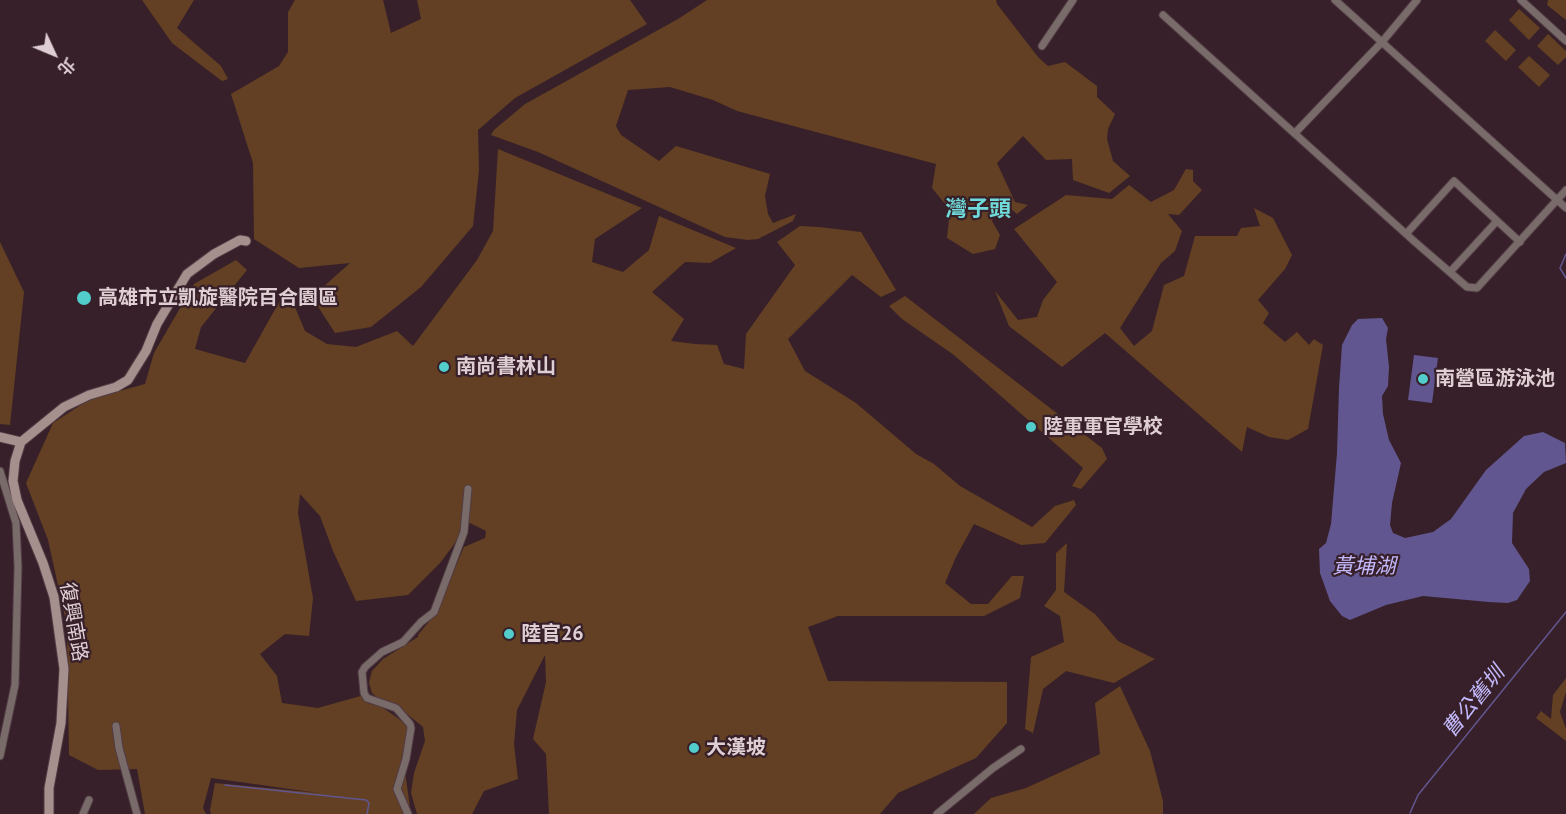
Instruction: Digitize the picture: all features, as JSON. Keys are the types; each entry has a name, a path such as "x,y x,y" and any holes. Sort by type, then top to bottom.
{"street":[{"path":"1042,46 1073,0"},
{"path":"1335,0 1566,208"},
{"path":"1295,133 1382,42 1417,0"},
{"path":"1521,0 1566,41"},
{"path":"1162,15 1467,287 1477,288 1566,190"},
{"path":"1406,234 1454,181 1520,242"},
{"path":"1450,272 1497,221"},
{"path":"0,437 21,442 64,407 128,381 146,351 157,324 187,274 214,254 240,240 246,241"},
{"name":"復興南路","path":"21,442 15,461 13,481 17,500 43,563 54,597 64,669 61,723 49,788 49,814"},
{"path":"0,471 16,523 18,567 15,685 0,756"},
{"path":"408,814 397,789 405,767 410,724 396,708 367,698 364,693 362,672 382,652 403,642 434,612 464,532 468,489"},
{"path":"116,726 119,748 136,814"},
{"path":"937,814 993,768 1021,749"},
{"path":"83,814 89,800"}],"shaded area":[{"path":"142,0 194,0 177,28 221,66 228,79 222,81 172,43"},
{"path":"295,0 383,0 391,33 421,19 417,0 630,0 647,24 515,98 478,130 479,170 473,226 421,287 371,327 335,333 315,302 322,288 350,263 299,268 254,239 253,163 231,94 279,66 288,52 288,12"},
{"path":"707,0 996,0 1038,57 1048,66 1065,62 1097,86 1097,97 1115,114 1108,129 1107,139 1113,161 1130,176 1109,193 1073,180 1072,159 1046,160 1023,136 997,163 1015,202 1028,205 1017,214 1005,204 996,209 992,221 1000,235 995,249 973,254 947,238 950,210 932,188 936,164 737,111 713,100 670,87 628,90 616,126 621,135 659,161 676,146 770,174 765,196 768,214 773,223 796,214 793,221 758,239 748,240 725,237 538,152 491,135 525,104 678,19"},
{"path":"1548,0 1566,0 1566,20 1547,5"},
{"path":"1519,9 1540,28 1529,40 1509,20"},
{"path":"1495,30 1516,50 1506,61 1485,41"},
{"path":"1548,34 1566,51 1566,57 1558,65 1537,46"},
{"path":"1529,56 1550,75 1539,87 1518,67"},
{"path":"498,149 642,208 595,239 592,262 623,272 649,250 659,216 736,248 710,263 685,262 652,292 684,319 671,341 717,345 724,364 744,369 746,334 795,265 777,242 800,226 861,232 896,290 881,297 852,275 788,339 805,371 856,403 916,454 934,464 960,486 1032,527 1055,506 1074,500 1076,505 1045,543 1021,545 974,524 945,583 971,604 988,604 1012,576 1024,576 1020,598 984,616 838,616 808,627 828,681 1007,682 1007,723 976,758 898,793 880,814 549,814 546,754 533,739 546,682 545,655 517,710 514,744 518,779 484,791 472,814 417,814 411,793 414,773 425,741 423,727 395,704 383,703 372,693 369,683 372,671 383,659 418,637 442,598 464,547 485,538 486,531 470,523 440,563 408,595 356,601 320,516 300,494 298,513 313,598 309,636 285,634 260,654 277,676 282,703 318,708 364,695 408,725 405,772 411,814 211,814 215,783 319,793 211,778 203,808 206,814 145,814 137,769 98,770 69,755 67,626 48,540 26,483 53,423 90,399 145,384 154,353 194,284 236,260 247,270 201,327 195,349 245,363 287,288 305,331 327,344 356,347 397,331 413,346 477,260 493,231"},
{"path":"1186,169 1193,170 1193,181 1202,190 1179,215 1168,214 1182,231 1175,251 1161,263 1120,328 1134,346 1152,331 1164,285 1184,276 1195,236 1237,236 1241,228 1260,226 1254,208 1273,218 1292,255 1285,269 1258,300 1269,313 1263,323 1285,342 1297,332 1309,345 1314,339 1323,345 1308,429 1288,440 1269,437 1247,427 1242,452 1105,333 1062,367 1009,326 995,291 1018,320 1037,317 1043,300 1057,282 1014,229 1066,195 1112,199 1129,185 1151,202 1174,190"},
{"path":"0,242 24,292 10,425 0,424"},
{"path":"905,296 1102,448 1107,459 1081,489 1072,486 1083,468 954,355 902,319 889,306"},
{"path":"1067,543 1064,592 1095,614 1118,641 1155,659 1114,683 1066,671 1043,689 1033,733 1025,729 1031,657 1064,642 1060,616 1044,606 1056,590 1056,553"},
{"path":"1566,678 1566,692 1560,712 1566,729 1566,741 1536,718 1541,711 1551,719 1553,695"},
{"path":"1120,686 1150,751 1163,801 1163,814 974,814 991,798 1026,788 1100,754 1095,703"}],"water":[{"name":"黃埔湖","path":"1382,318 1388,328 1386,339 1389,367 1388,386 1382,396 1383,414 1389,440 1401,463 1392,503 1390,525 1393,533 1405,538 1433,532 1451,519 1486,470 1524,436 1543,432 1565,443 1566,463 1544,472 1526,489 1513,513 1512,543 1529,569 1530,581 1517,600 1508,603 1423,596 1386,605 1350,620 1342,616 1330,601 1320,573 1319,549 1326,543 1331,524 1342,345 1352,325 1358,319"},
{"name":"南營區游泳池","path":"1414,355 1438,358 1432,403 1408,400"}],"waterway":[{"name":"曹公舊圳","path":"1566,254 1560,268 1566,278"},
{"name":"曹公舊圳","path":"1410,813 1418,795 1566,612"},
{"path":"225,785 366,800 369,803 367,814"}],"place":[{"name":"高雄市立凱旋醫院百合園區","path":"84,298"},
{"name":"南尚書林山","path":"444,367"},
{"name":"南營區游泳池","path":"1423,379"},
{"name":"陸軍軍官學校","path":"1031,427"},
{"name":"陸官26","path":"509,634"},
{"name":"大漢坡","path":"694,748"}],"district":[{"name":"灣子頭","path":"978,210"}]}
